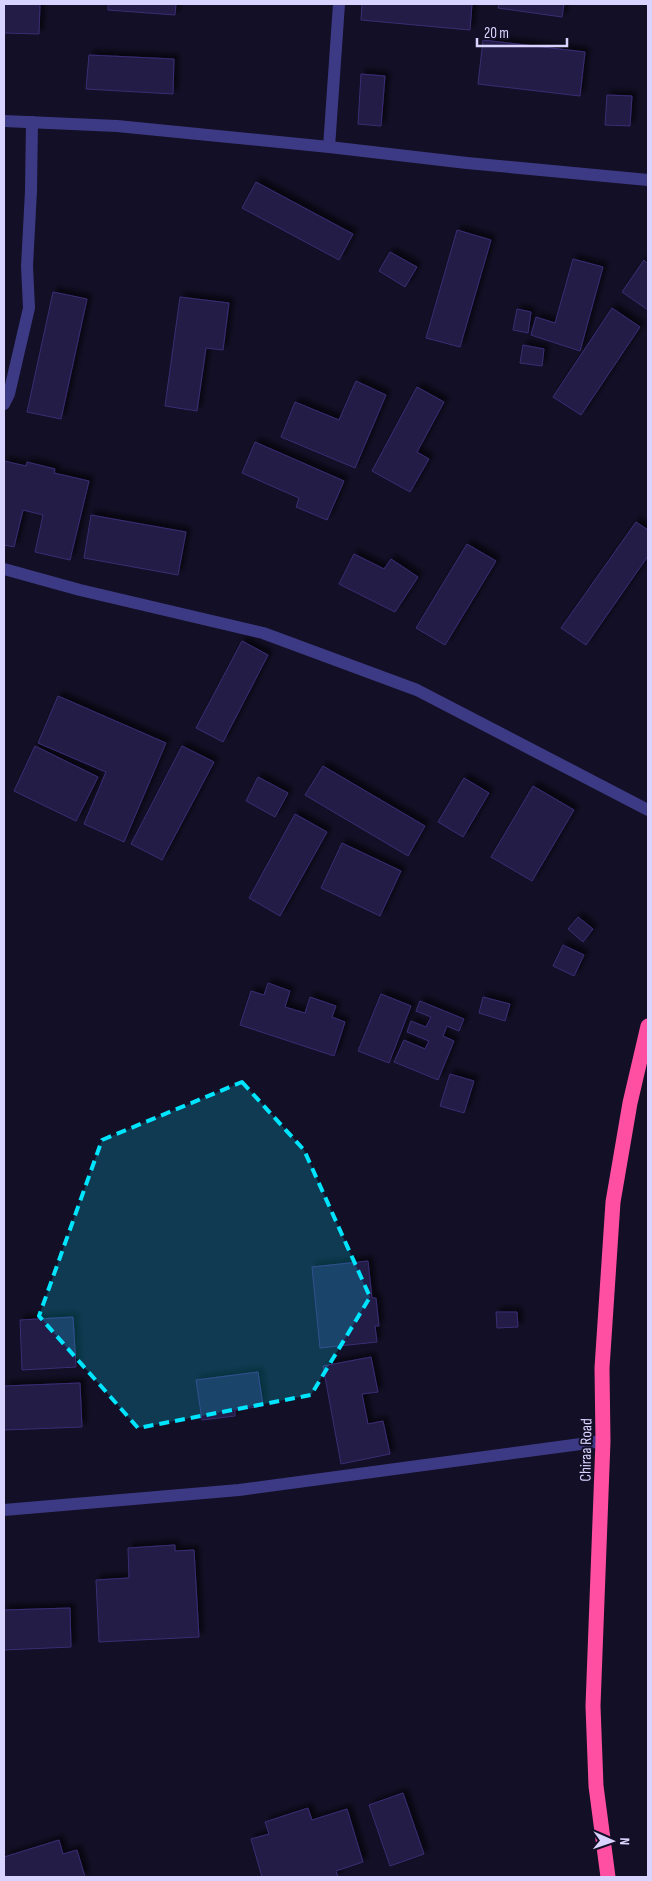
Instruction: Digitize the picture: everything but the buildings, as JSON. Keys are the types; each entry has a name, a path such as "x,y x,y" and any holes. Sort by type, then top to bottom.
{"highway":[{"name":"Chiraa Road","path":"608,1877 596,1786 593,1706 604,1441 602,1368 613,1202 630,1103 648,1026"}],"street":[{"path":"329,147 340,4"},
{"path":"4,121 118,126 648,180"},
{"path":"4,404 9,394 29,308 27,266 32,122"},
{"path":"4,569 80,590 263,633 417,690 648,810"},
{"path":"4,1510 239,1490 604,1441"}],"highlighted area":[{"path":"242,1082 304,1150 370,1297 311,1395 138,1428 39,1316 102,1140"}]}
